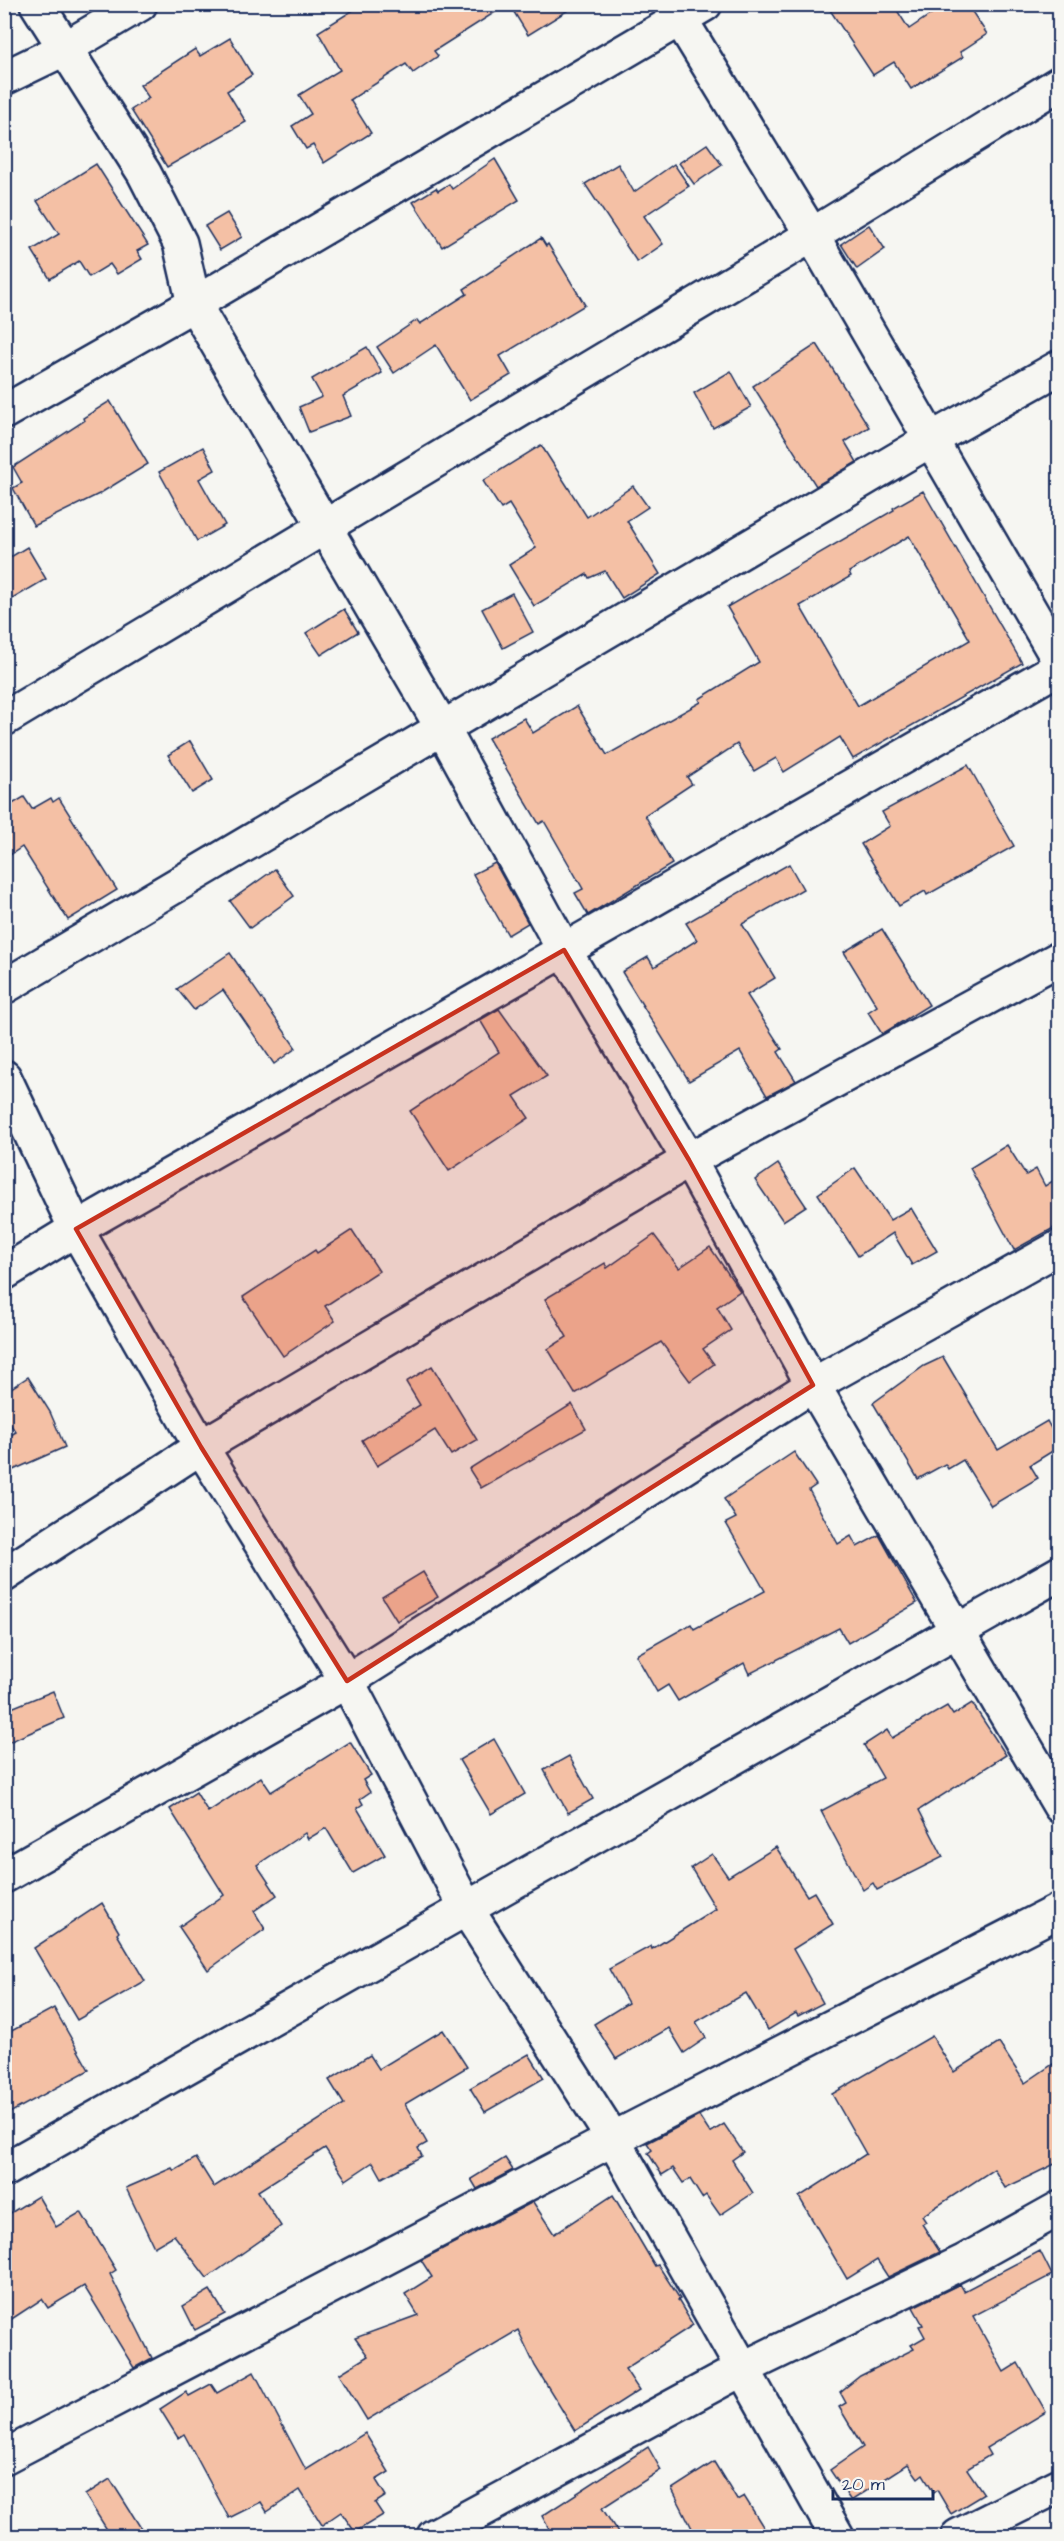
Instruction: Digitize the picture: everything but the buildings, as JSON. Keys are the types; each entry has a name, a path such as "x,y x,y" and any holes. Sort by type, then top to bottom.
{"street":[{"path":"37,4 144,173 180,243 194,304 443,729 564,950 689,1160 813,1385 1059,1806"},
{"path":"4,78 64,50 140,4"},
{"path":"4,412 194,304 686,9 812,235 1059,662"},
{"path":"4,719 812,235 1059,83"},
{"path":"4,987 932,439 1059,367"},
{"path":"4,1273 76,1228 1059,667"},
{"path":"4,1575 201,1447 689,1160 1059,958"},
{"path":"4,1077 76,1228 201,1447 347,1681 466,1908 613,2139 837,2536"},
{"path":"4,1876 347,1681 813,1385 1059,1247"},
{"path":"4,2170 1059,1573"},
{"path":"4,2457 613,2139 1059,1910"},
{"path":"434,2536 742,2369 965,2261 1059,2208"},
{"path":"958,2536 1059,2485"}],"highlighted area":[{"path":"564,950 689,1160 813,1385 347,1681 201,1447 76,1229"}]}
